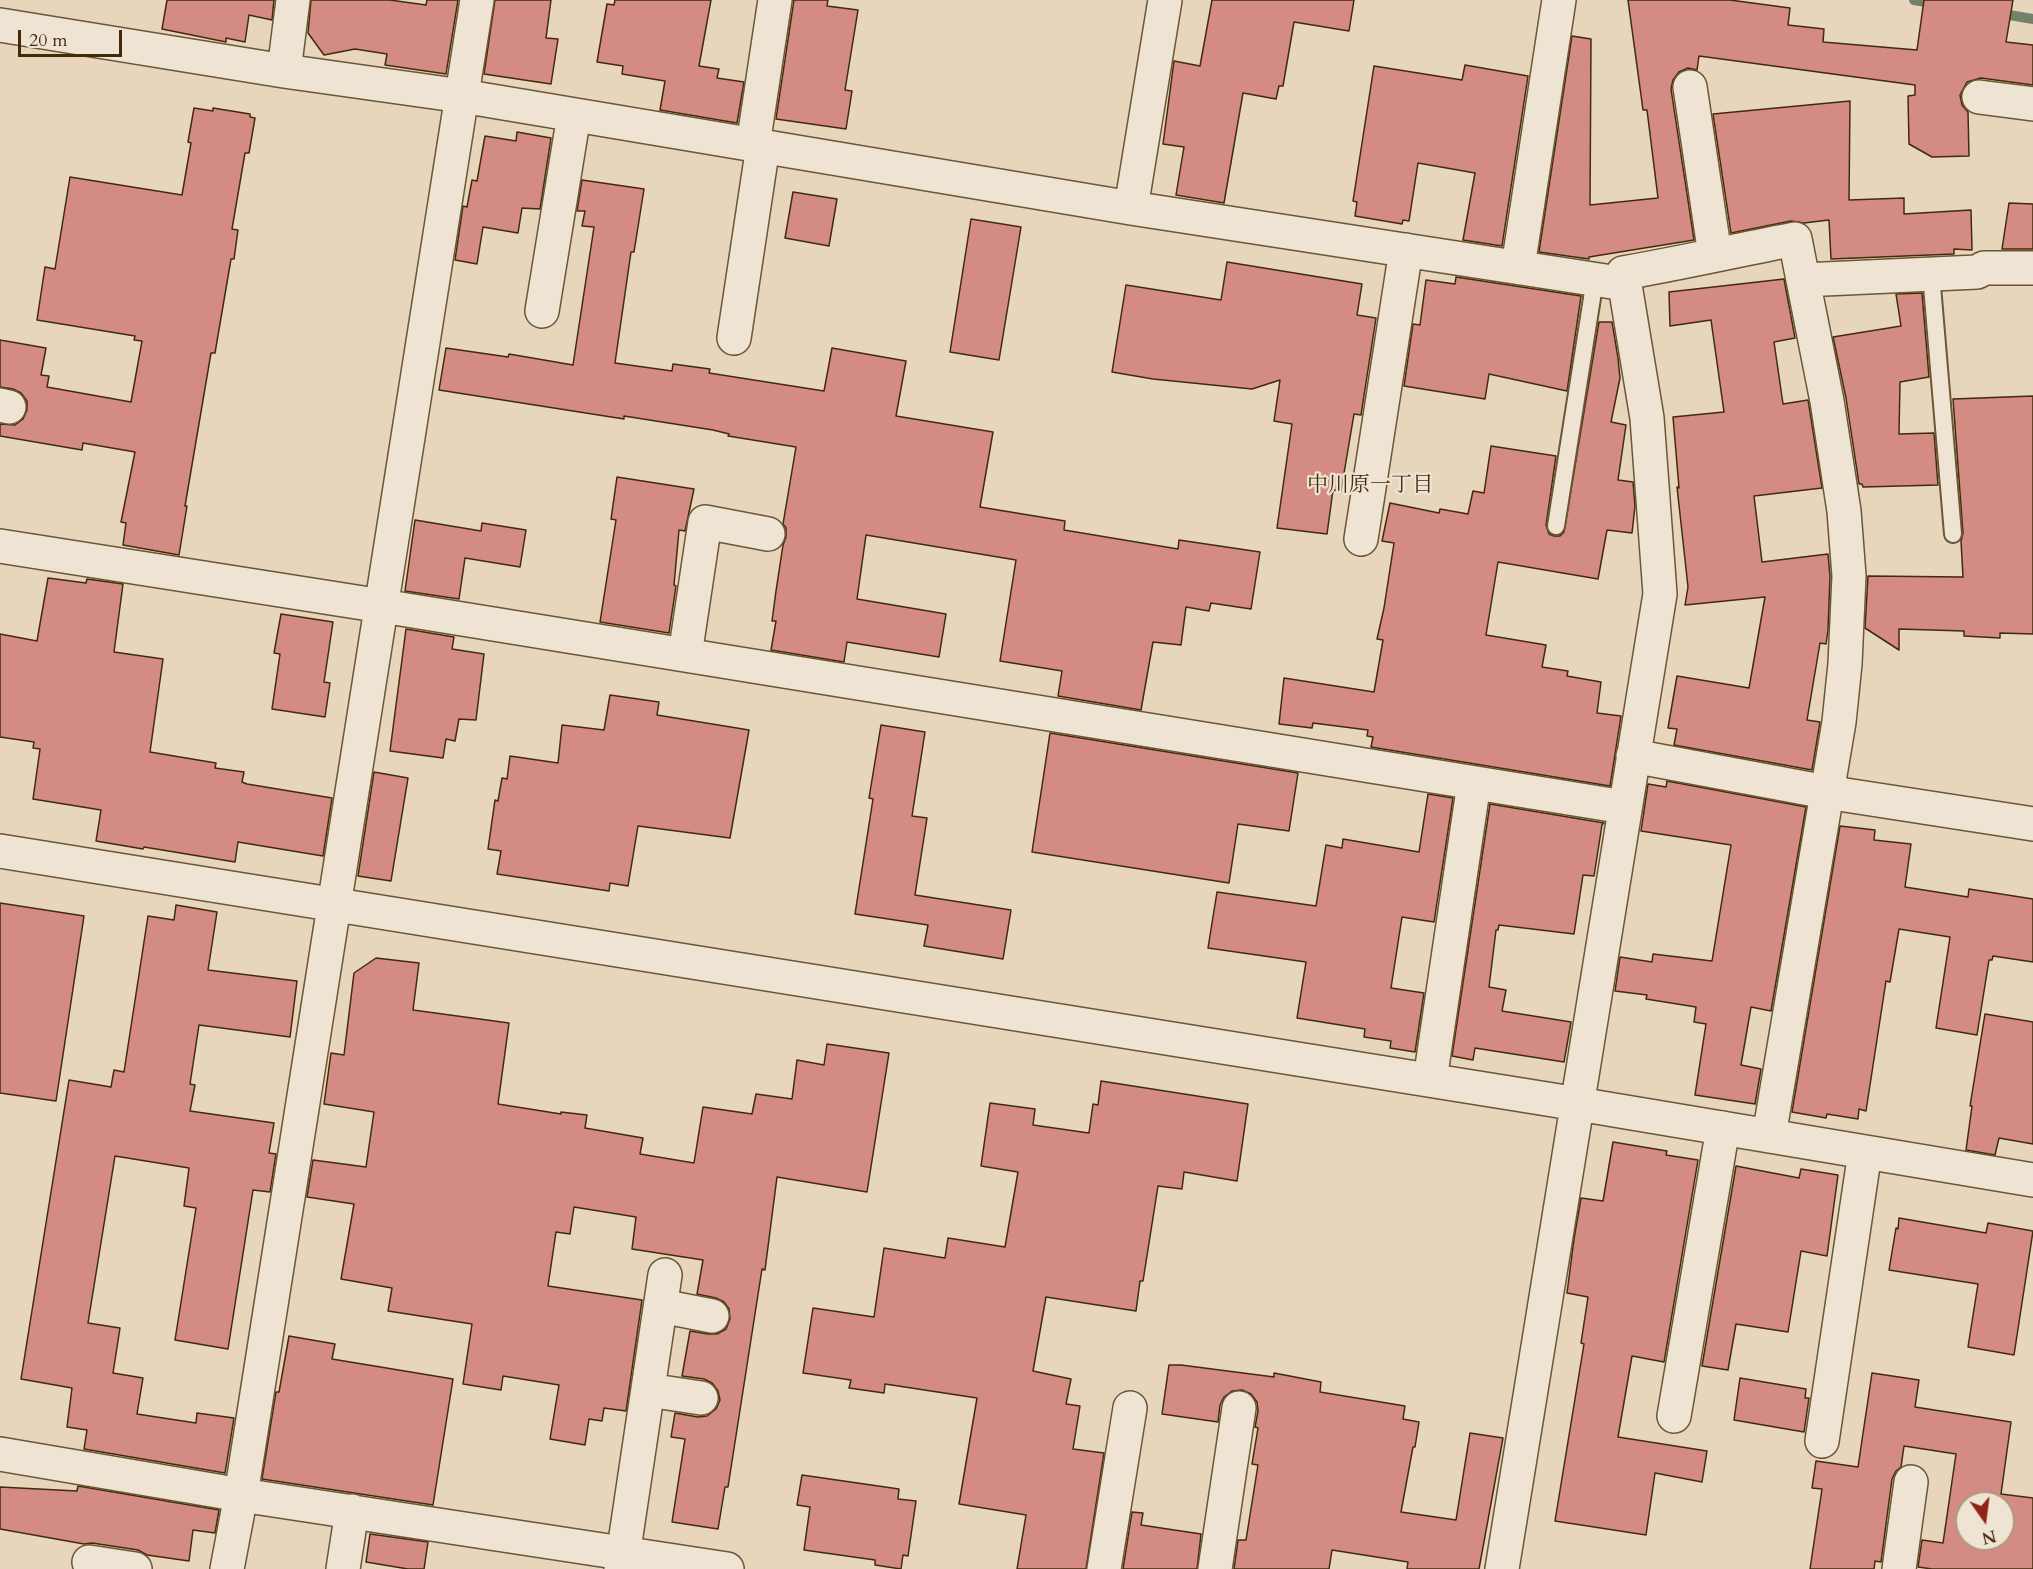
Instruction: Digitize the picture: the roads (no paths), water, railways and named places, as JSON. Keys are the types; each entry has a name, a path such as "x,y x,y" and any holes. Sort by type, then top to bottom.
{"street":[{"path":"284,70 293,0"},
{"path":"227,1569 241,1495 477,0"},
{"path":"734,339 775,0"},
{"path":"1131,208 1165,0"},
{"path":"1518,267 1559,0"},
{"path":"0,25 462,96 1131,208 1610,282 1623,273 1795,239 1829,412 1844,511 1849,576 1845,664 1839,722 1769,1136"},
{"path":"1690,87 1715,255"},
{"path":"1979,97 2033,104"},
{"path":"542,311 574,115"},
{"path":"1361,539 1406,250"},
{"path":"1803,280 1977,272 1984,268 2033,268"},
{"path":"1502,1569 1660,594 1647,418 1610,282"},
{"path":"685,655 705,522 768,534"},
{"path":"0,546 1624,807"},
{"path":"1633,756 1826,792 2033,824"},
{"path":"1430,1080 1474,783"},
{"path":"0,851 1430,1080 2033,1180"},
{"path":"1674,1416 1722,1128"},
{"path":"1822,1441 1865,1152"},
{"path":"622,1561 665,1275"},
{"path":"661,1306 712,1316"},
{"path":"648,1390 701,1398"},
{"path":"1104,1569 1130,1408"},
{"path":"1215,1569 1239,1408"},
{"path":"0,1454 241,1495 352,1511 622,1561 728,1569"},
{"path":"1899,1569 1911,1482"},
{"path":"343,1569 352,1511"},
{"path":"89,1562 135,1569"}],"lane":[{"path":"1931,274 1953,534"},
{"path":"1556,526 1610,282"}],"waterway":[{"path":"1914,0 1938,4"},
{"path":"1998,13 2033,19"}],"district":[{"name":"中川原一丁目","path":"1370,486"}]}
